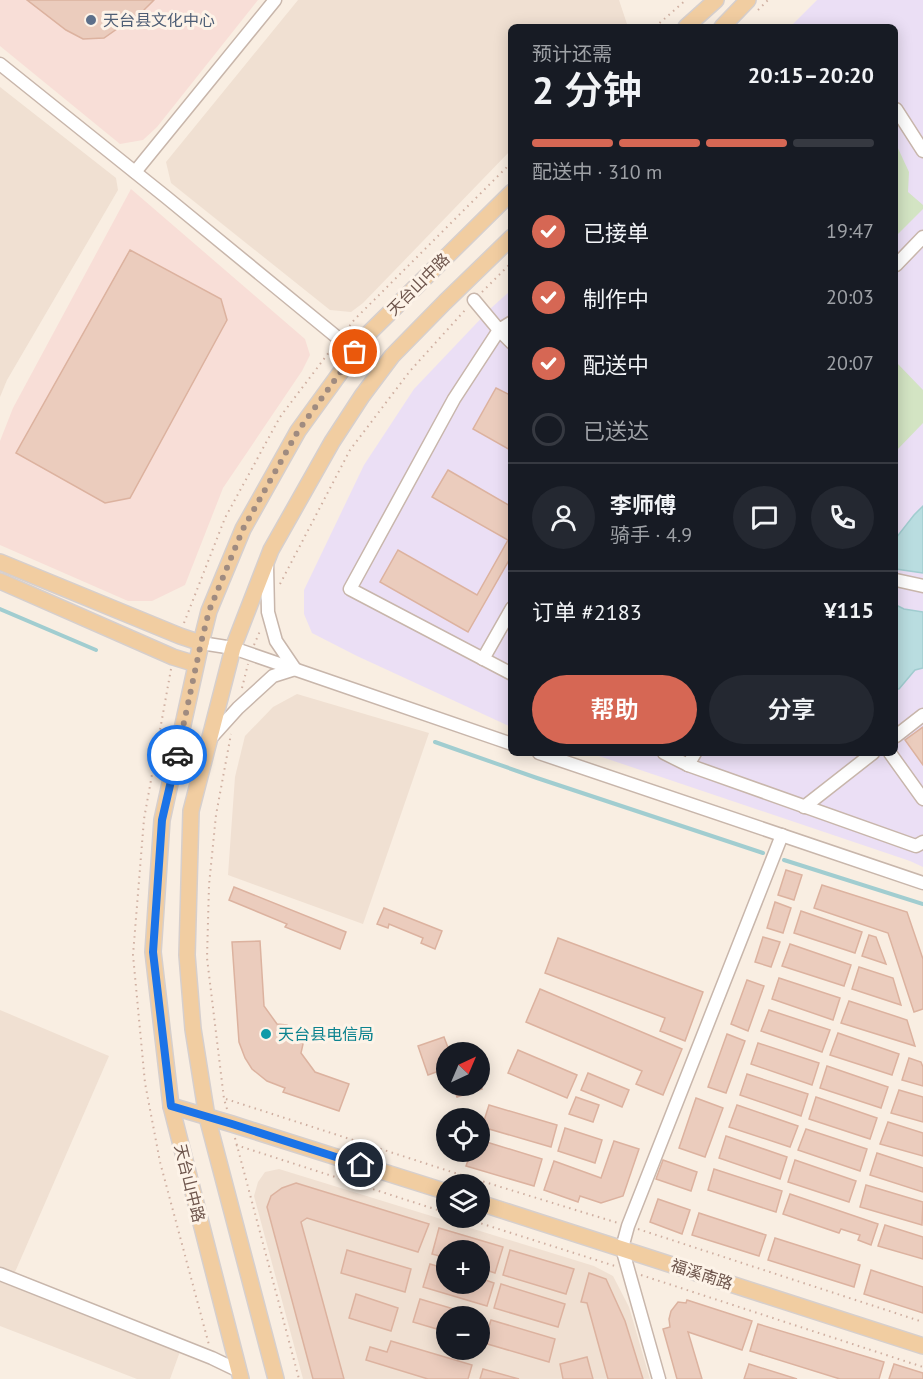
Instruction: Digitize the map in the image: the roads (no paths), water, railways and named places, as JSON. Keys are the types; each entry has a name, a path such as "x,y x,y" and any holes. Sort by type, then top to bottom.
{"main road":[{"path":"689,24 716,0"},
{"path":"725,24 748,0"},
{"name":"天台山中路","path":"240,1375 171,1106 153,952 162,820 196,664 209,611 243,529 298,431 369,333 508,196"},
{"name":"天台山中路","path":"276,1379 207,1117 193,1029 187,955 191,811 233,648 271,550 332,442 392,356 508,241"},
{"path":"0,562 201,643"},
{"path":"0,581 173,657 196,664"},
{"path":"171,1106 436,1189"},
{"name":"福溪南路","path":"490,1206 923,1347"}],"street":[{"path":"135,172 275,0"},
{"path":"0,64 355,352"},
{"path":"898,112 923,152"},
{"path":"898,263 923,237"},
{"path":"474,300 508,339"},
{"path":"508,325 500,330 454,399 350,589 508,672"},
{"path":"267,561 268,612 276,641 294,669"},
{"path":"898,580 923,586"},
{"path":"483,659 508,615"},
{"path":"201,643 233,648 508,743"},
{"path":"210,739 238,708 273,676 294,669"},
{"path":"898,734 923,715"},
{"path":"548,756 923,883"},
{"path":"670,756 688,765 916,846 923,842"},
{"path":"688,765 693,756"},
{"path":"804,807 869,756"},
{"path":"892,756 923,799"},
{"path":"659,1379 622,1248 628,1226 782,835"},
{"path":"0,1274 212,1358 240,1375"}],"water":[{"path":"923,506 923,573 898,569 898,535"},
{"path":"898,606 923,612 923,668 915,670 899,689"}],"waterway":[{"path":"0,609 96,650"},
{"path":"435,742 763,853"},
{"path":"784,860 923,904"}],"place":[{"name":"天台县文化中心","path":"91,20"},
{"name":"天台县电信局","path":"266,1034"}]}
